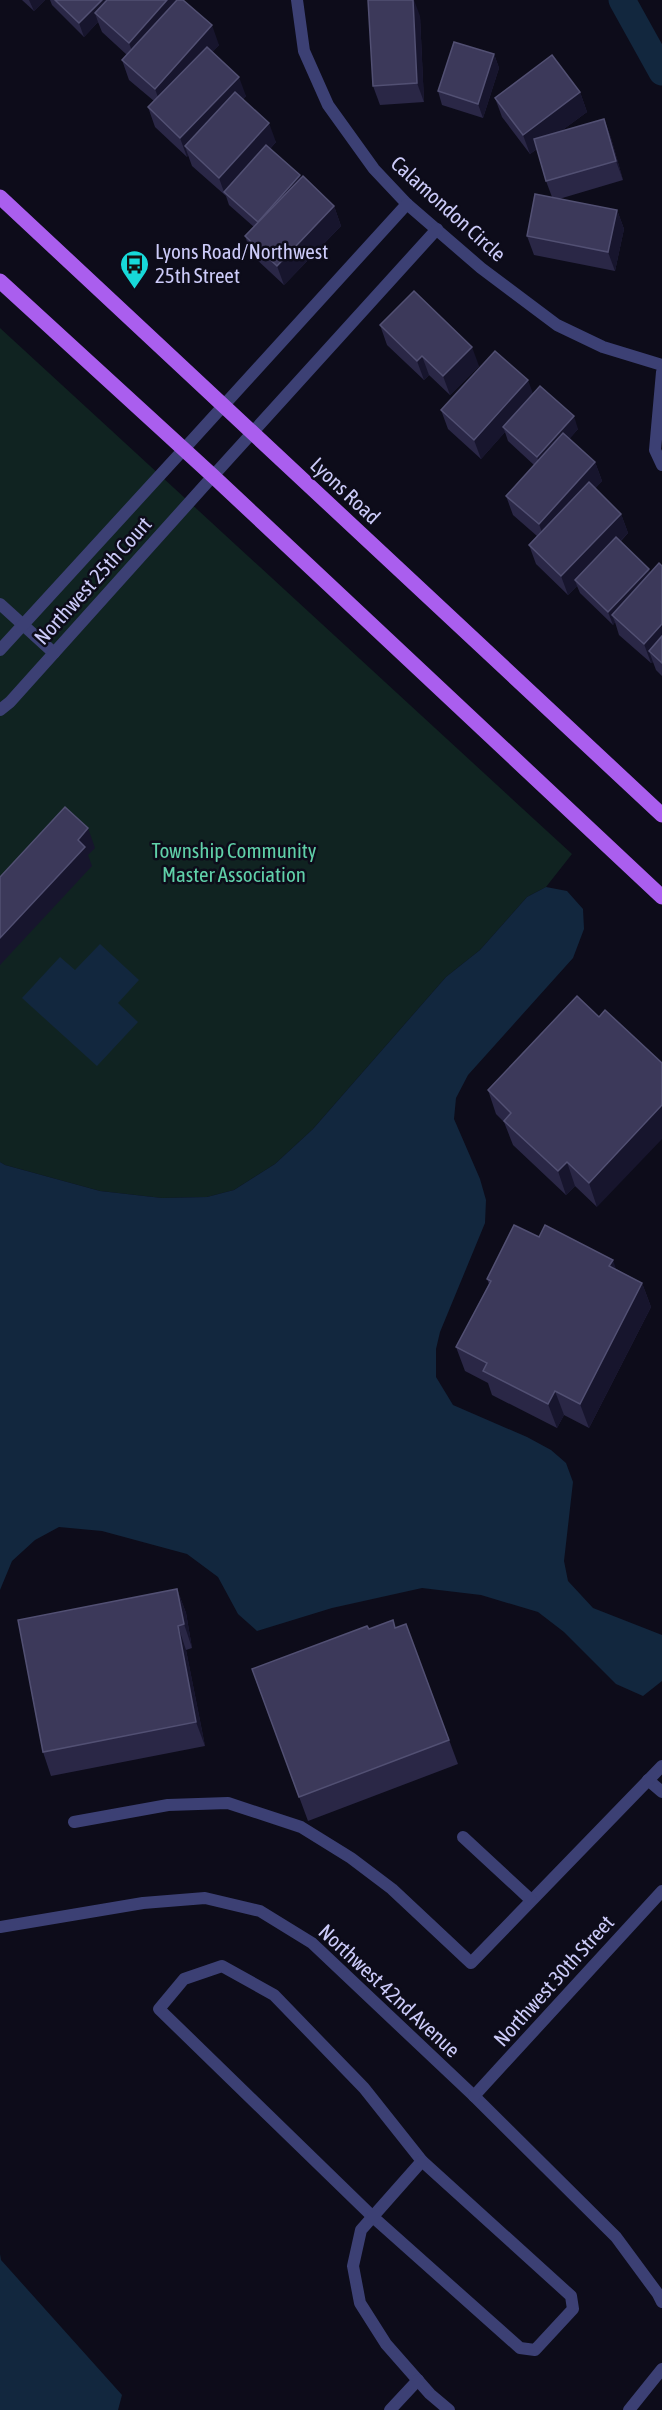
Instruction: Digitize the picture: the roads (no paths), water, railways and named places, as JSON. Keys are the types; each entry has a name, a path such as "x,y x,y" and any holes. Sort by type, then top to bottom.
{"main road":[{"name":"Lyons Road","path":"0,197 662,815"},
{"path":"0,281 184,449 662,897"}],"street":[{"name":"Calamondon Circle","path":"297,0 304,51 328,105 374,169 407,204 481,268 557,325 603,347 662,365"},
{"name":"Northwest 25th Court","path":"0,650 407,204"},
{"name":"Northwest 25th Court","path":"0,710 437,230"},
{"path":"662,372 655,450 662,465"},
{"path":"0,604 54,653"},
{"path":"74,1822 168,1805 228,1803 301,1827 351,1858 392,1889 471,1963 662,1766"},
{"path":"648,1780 662,1792"},
{"path":"463,1836 531,1900"},
{"name":"Northwest 30th Street","path":"474,2097 662,1891"},
{"name":"Northwest 42nd Avenue","path":"0,1927 143,1904 205,1899 260,1911 312,1943 474,2097 616,2237 662,2302"},
{"path":"222,1966 274,1995 364,2088 422,2161 571,2296 573,2309 535,2350 520,2348 372,2217 159,2009 184,1979 222,1966"},
{"path":"422,2161 361,2230 353,2266 360,2303 386,2344 449,2410"},
{"path":"629,2410 662,2368"},
{"path":"390,2410 418,2380"}],"water":[{"path":"546,887 567,891 583,909 584,929 573,958 468,1075 456,1098 454,1119 480,1179 486,1200 485,1223 440,1332 436,1349 436,1377 453,1405 527,1437 551,1450 566,1463 573,1482 564,1561 568,1581 593,1608 662,1635 662,1681 643,1696 616,1684 564,1632 538,1612 481,1595 422,1588 332,1608 257,1631 238,1614 218,1577 187,1554 102,1531 59,1527 35,1540 12,1561 0,1590 0,1162 100,1191 162,1198 207,1197 234,1190 275,1164 313,1129 446,977 480,950 527,897"},
{"path":"100,944 139,980 118,1003 138,1022 97,1066 22,998 60,957 75,970"},
{"path":"0,2254 1,2260 122,2395 118,2410 0,2410"}],"waterway":[{"path":"622,0 662,72"}],"place":[{"name":"Lyons Road/Northwest 25th Street","path":"134,290"}],"park label":[{"name":"Township Community Master Association","path":"234,863"}]}
